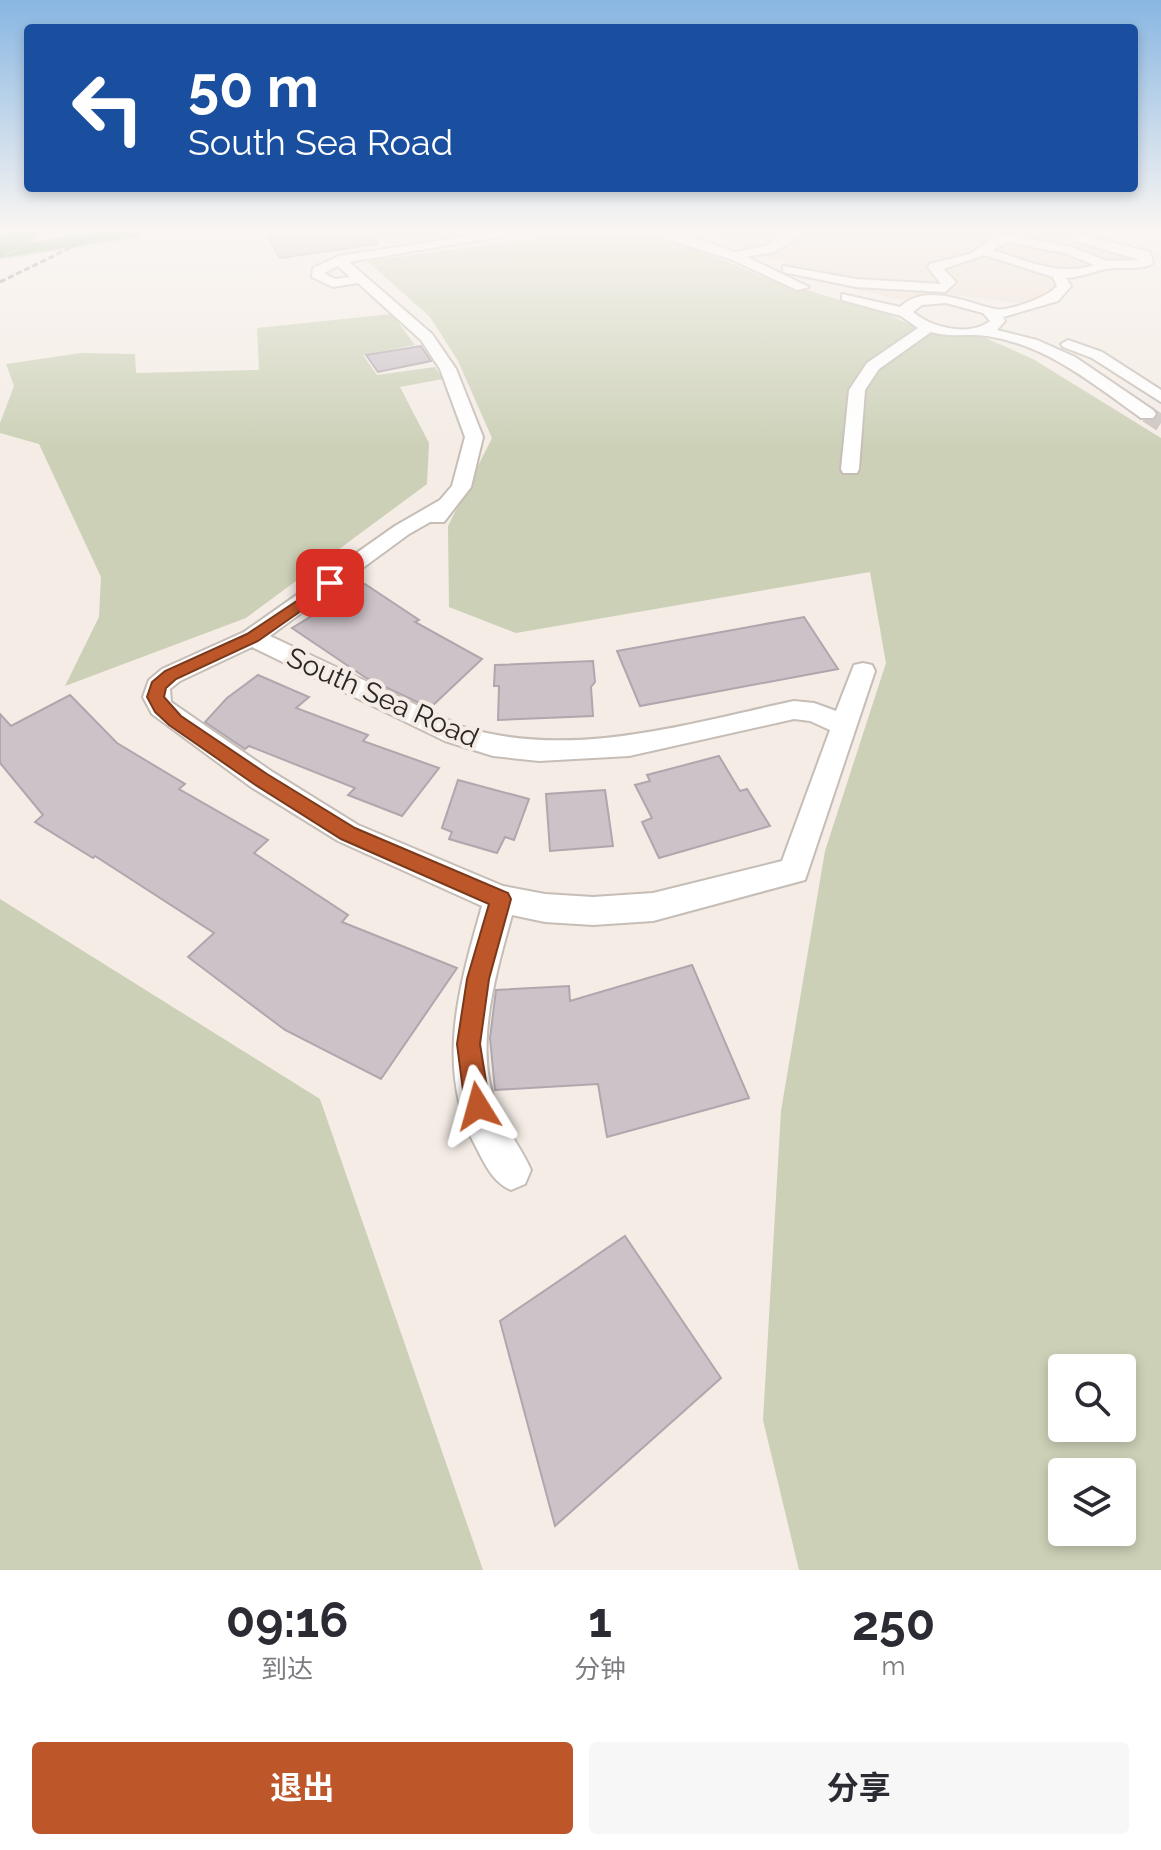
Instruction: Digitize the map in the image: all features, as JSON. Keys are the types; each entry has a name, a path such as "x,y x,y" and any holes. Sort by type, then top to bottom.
{"street":[{"name":"South Sea Road","path":"390,305 427,337 448,369 474,437 461,487 421,539 356,565 252,637 171,675 158,686 156,697 161,708 261,779 348,833 500,899 545,908 593,911 653,907 794,871 863,671"},
{"path":"893,305 909,308 920,305"},
{"path":"899,305 909,308"},
{"path":"977,305 993,323 1070,360 1147,414"},
{"path":"909,308 911,319 950,332 993,323 1012,307 1022,305"},
{"path":"993,323 1097,355 1161,397"},
{"path":"850,469 857,390 873,366 929,327"},
{"name":"South Sea Road","path":"252,637 454,734 493,746 539,751 629,746 794,710 814,712 844,725"},
{"path":"500,899 478,979 469,1044 478,1106 511,1170"}],"green space":[{"path":"417,305 858,305 887,314 931,334 981,336 1033,359 1161,438 1161,1570 799,1570 763,1420 781,1111 825,851 886,663 870,572 516,633 449,607 448,526 492,438 458,361 430,317"},
{"path":"392,314 415,345 363,355 377,375 435,367 443,379 400,387 429,443 427,484 246,618 65,686 99,617 101,577 39,444 0,433 0,423 14,386 6,364 81,353 135,354 136,373 259,370 257,328"},
{"path":"0,899 320,1099 483,1570 0,1570"}],"building":[{"path":"421,346 431,361 378,372 366,355"},
{"path":"365,584 419,620 415,622 482,659 430,708 366,678 292,628"},
{"path":"804,617 838,669 640,706 617,651"},
{"path":"593,661 593,716 498,720 499,686 494,686 495,665"},
{"path":"258,675 309,697 296,708 368,735 363,741 439,768 402,816 348,795 355,788 249,746 245,749 205,722 227,698"},
{"path":"70,695 117,743 185,784 179,789 268,840 254,853 348,915 342,922 457,968 381,1079 285,1030 188,957 214,933 95,856 93,858 35,822 43,815 0,763 0,714 11,726"},
{"path":"719,756 740,791 747,789 770,826 659,858 642,822 652,818 635,785 650,781 647,775"},
{"path":"458,780 529,799 514,840 505,837 497,853 449,839 452,832 442,828"},
{"path":"605,790 613,846 550,851 546,794"},
{"path":"692,965 749,1098 607,1137 598,1084 495,1090 490,1038 496,990 569,986 570,1001"},
{"path":"625,1236 721,1378 555,1526 500,1321"}],"tunnel":[{"path":"1147,414 1161,423"}],"route":[{"path":"330,583 252,637 171,675 158,686 156,697 161,708 175,721 348,833 500,899 478,979 469,1044 478,1106"}]}
